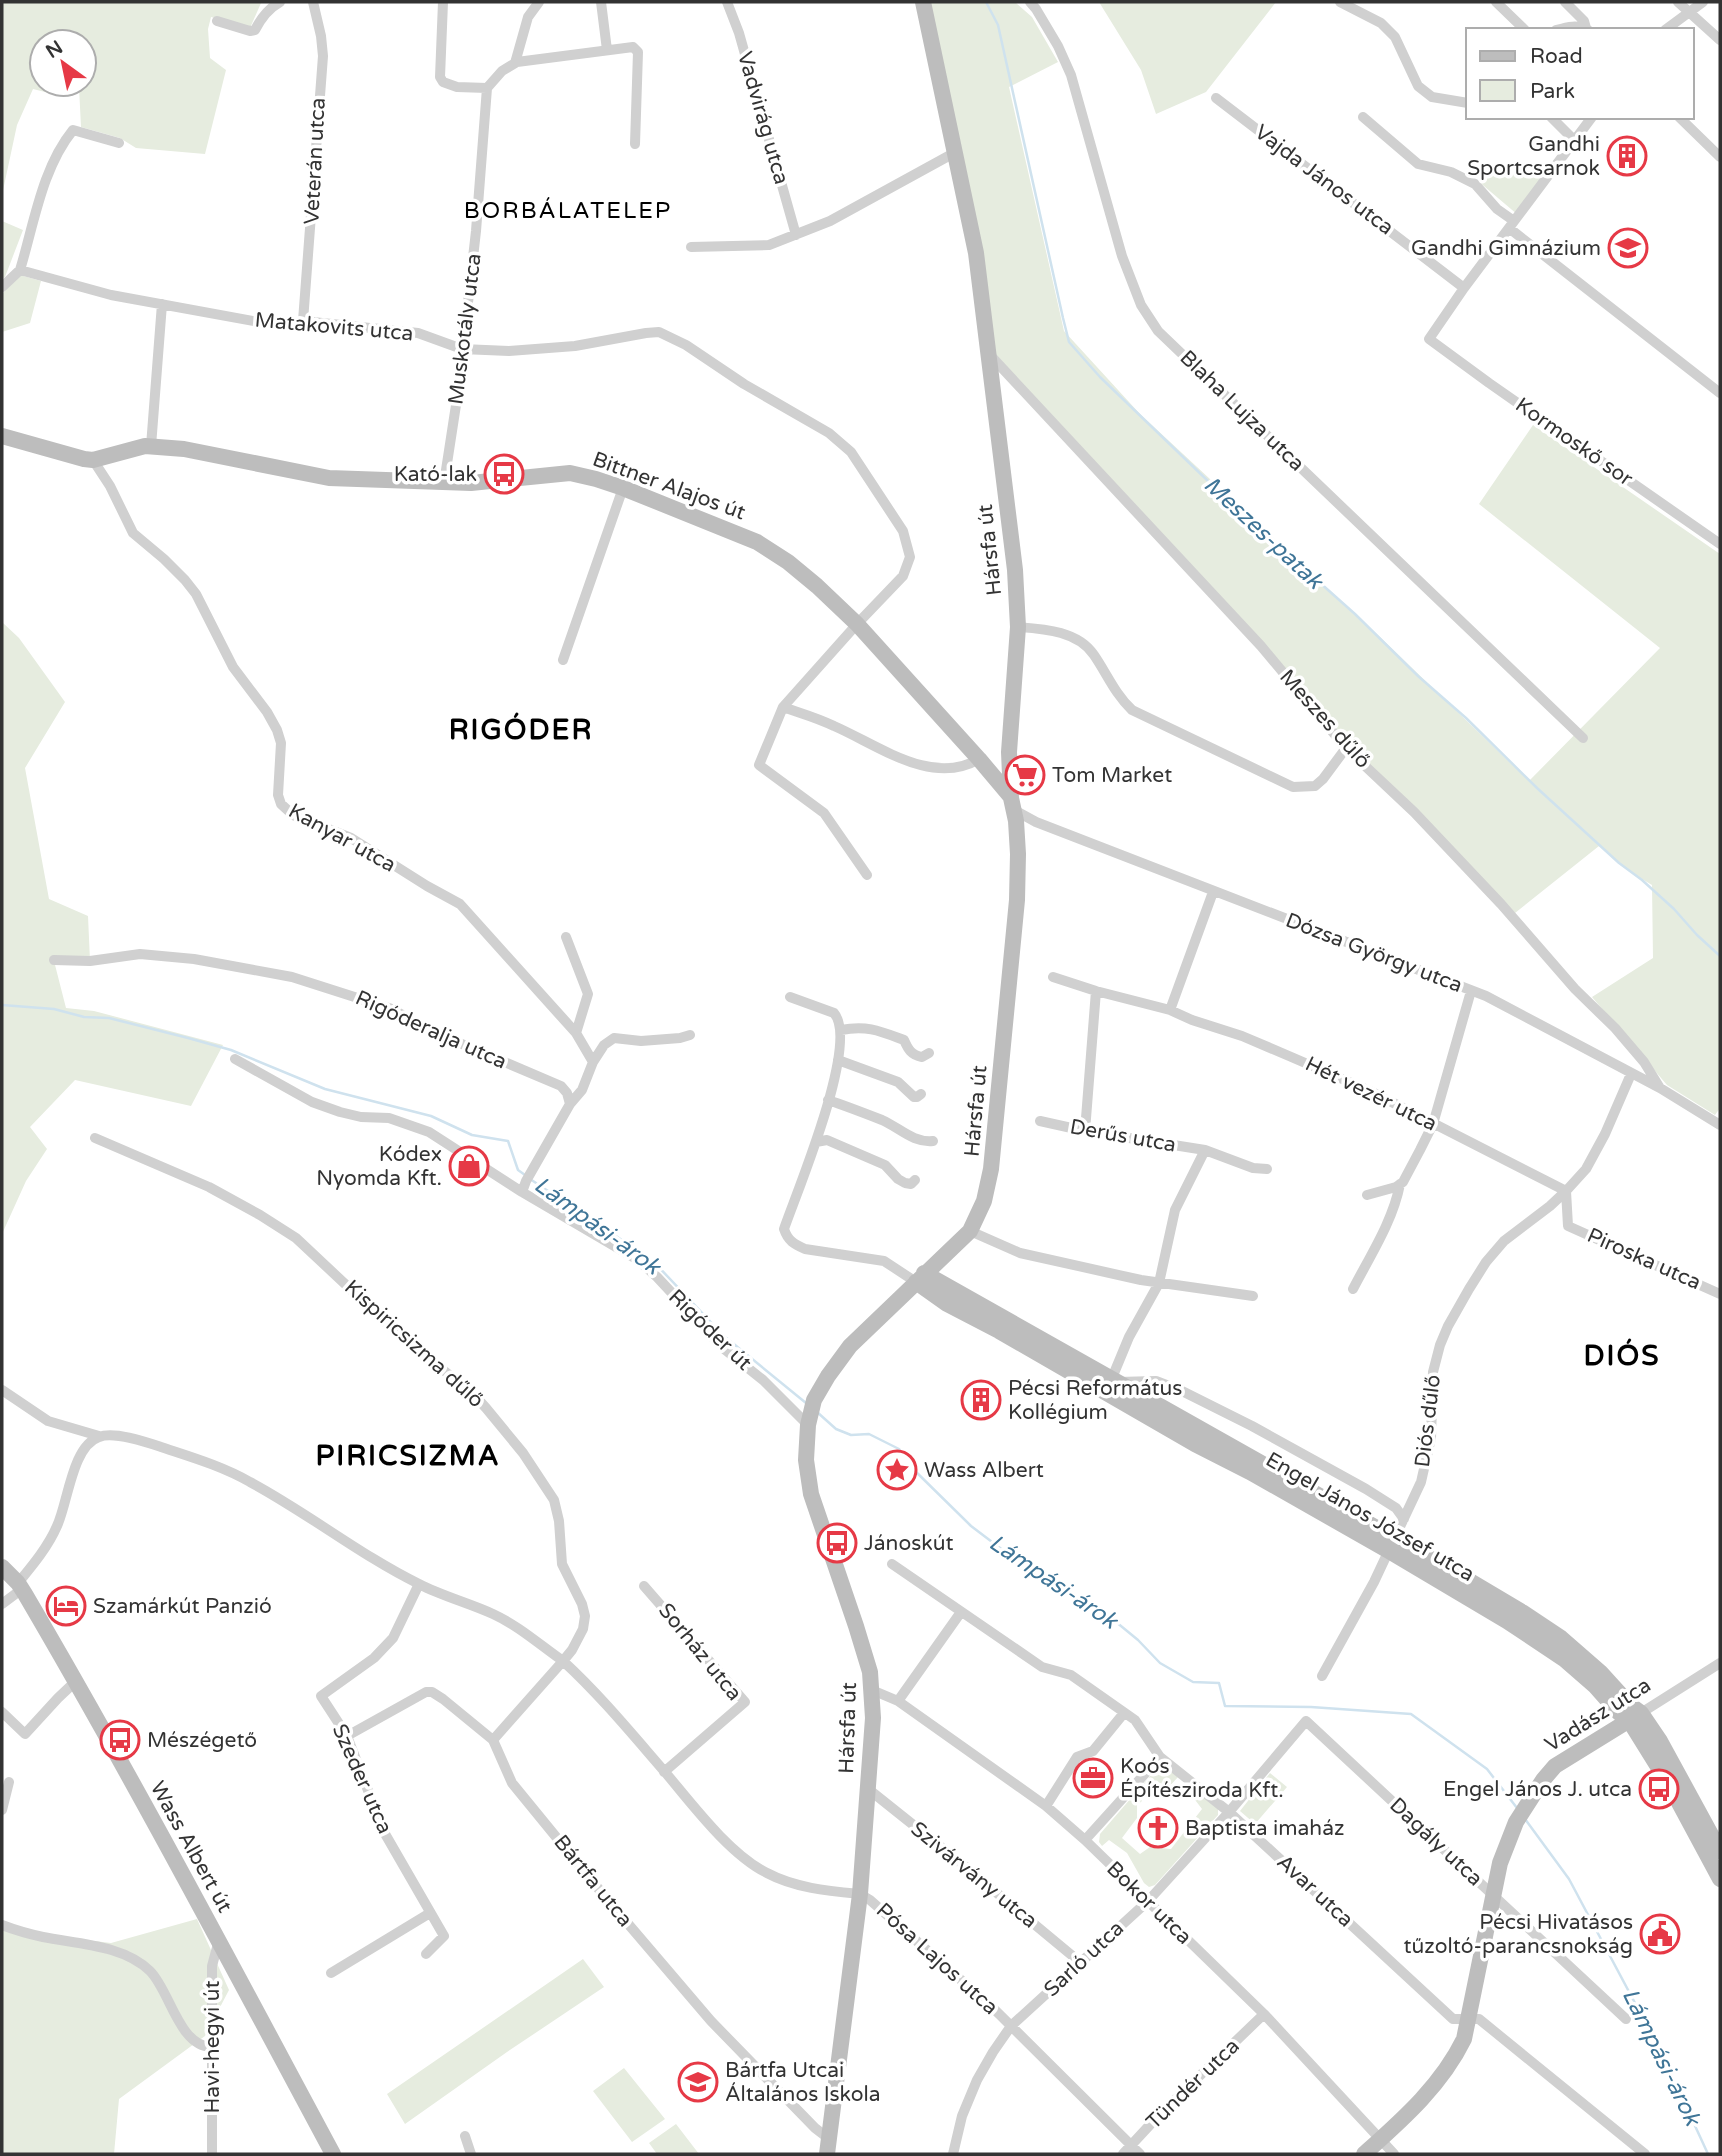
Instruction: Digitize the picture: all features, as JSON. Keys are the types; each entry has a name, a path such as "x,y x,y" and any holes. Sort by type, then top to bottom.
{"street":[{"path":"217,21 250,31 255,30 264,15 280,2"},
{"name":"Veterán utca","path":"303,321 323,56 313,2"},
{"path":"443,2 440,77 443,82 457,87 487,88 515,63 633,47 638,52 635,144"},
{"path":"515,63 528,17 539,2"},
{"path":"601,2 607,50"},
{"name":"Vadvirág utca","path":"727,2 739,33 796,234"},
{"name":"Hársfa út","path":"828,2146 860,1894 873,1718 870,1672 811,1494 806,1460 809,1421 814,1400 850,1346 970,1231 984,1200 993,1155 1017,900 1018,855 1009,752 1018,627 1015,570 976,253 923,2"},
{"name":"Blaha Lujza utca","path":"1030,2 1037,9 1058,46 1071,75 1122,256 1141,305 1158,331 1583,738"},
{"path":"1340,2 1381,23 1395,37 1418,86 1432,97 1466,103"},
{"path":"1496,2 1523,28"},
{"path":"1565,2 1584,21 1587,28"},
{"path":"1678,2 1720,40"},
{"path":"1668,28 1703,2"},
{"path":"1563,28 1581,28"},
{"name":"Muskotály utca","path":"444,483 458,392 476,231 487,88"},
{"name":"Vajda János utca","path":"1216,98 1464,288"},
{"path":"1363,117 1418,164 1451,172 1475,184 1511,225 1720,393"},
{"path":"1553,119 1574,140"},
{"path":"1464,288 1590,119"},
{"path":"1681,119 1720,157"},
{"path":"2,287 20,270 53,162 69,135 74,130 119,143"},
{"path":"691,247 769,245 830,221 954,153"},
{"name":"Matakovits utca","path":"20,270 111,295 275,325 298,327 303,321 418,334 462,349 509,351 575,346 659,332 686,345 744,384 830,433 851,452 903,531 910,557 903,576 783,707 759,765 824,813 867,875"},
{"name":"Kormoskő sor","path":"1464,288 1429,339 1720,544"},
{"path":"151,446 162,304"},
{"name":"Meszes dűlő","path":"987,352 1261,646 1346,748 1413,812 1501,904 1575,989 1615,1028 1644,1062 1661,1088"},
{"name":"Bittner Alajos út","path":"2,436 93,460 151,446 184,449 329,478 444,483 496,482 570,473 623,488 757,542 788,562 857,624 979,759 1012,804"},
{"name":"Kanyar utca","path":"93,460 110,486 133,534 164,559 196,594 233,667 278,730 281,743 278,795 281,804 293,815 351,838 427,887 460,904 576,1033 593,1062"},
{"path":"562,660 623,488"},
{"path":"1018,627 1045,629 1070,636 1094,654 1120,699 1132,710 1293,787 1315,786 1346,748"},
{"path":"783,707 832,725 901,758 930,768 961,768 979,759"},
{"name":"Dózsa György utca","path":"1012,804 1036,822 1486,996 1661,1088 1720,1125"},
{"path":"1170,1010 1213,892"},
{"path":"566,937 588,994 576,1033"},
{"name":"Rigóderalja utca","path":"54,960 90,961 140,954 194,959 292,977 393,1009 429,1030 561,1086 567,1093 570,1104"},
{"name":"Hét vezér utca","path":"1054,977 1170,1010 1242,1036 1370,1091 1566,1191"},
{"path":"1353,1289 1389,1217 1400,1184 1433,1124 1471,990"},
{"path":"1085,1130 1096,991"},
{"path":"790,997 834,1013 841,1031 838,1059 816,1142 784,1229 787,1237 795,1245 805,1249 884,1261 920,1278"},
{"path":"841,1031 871,1028 904,1040 910,1052 916,1056 922,1058 929,1053"},
{"path":"522,1192 570,1104 582,1090 593,1062 604,1045 614,1038 641,1041 690,1035"},
{"name":"Rigóder út","path":"235,1059 312,1102 361,1117 389,1118 429,1132 522,1192 638,1260 723,1348 809,1421"},
{"path":"838,1059 898,1082 914,1097 921,1094"},
{"path":"1566,1191 1586,1169 1631,1074"},
{"path":"828,1100 894,1125 922,1142 933,1141"},
{"name":"Derűs utca","path":"1041,1121 1205,1150 1253,1168 1267,1170"},
{"name":"Kispiricsizma dűlő","path":"95,1138 209,1187 260,1214 296,1238 392,1328 475,1396 523,1453 554,1500 559,1521 562,1564 582,1604 585,1616 583,1629 564,1661 493,1740"},
{"path":"816,1142 827,1140 885,1165 905,1184 911,1184 915,1180"},
{"path":"1205,1150 1175,1210 1159,1283 1129,1337 1115,1380 1156,1381 1182,1391 1366,1489 1396,1508 1404,1518"},
{"path":"1367,1195 1400,1184"},
{"name":"Piroska utca","path":"1566,1191 1568,1226 1720,1294"},
{"name":"Diós dűlő","path":"1322,1676 1392,1545 1421,1482 1431,1438 1433,1372 1448,1326 1468,1289 1504,1241 1566,1191"},
{"path":"970,1231 1020,1253 1159,1283 1253,1296"},
{"name":"Engel János József utca","path":"920,1278 1115,1380 1392,1545"},
{"name":"Engel János József utca","path":"920,1278 947,1304 1195,1444 1522,1612 1561,1639 1600,1672 1630,1704 1720,1879"},
{"path":"2,1390 48,1421 99,1436 142,1441 216,1465 250,1482 419,1584 493,1614 519,1628 564,1661"},
{"path":"2,1604 20,1586 57,1527 76,1463 90,1442 99,1436"},
{"name":"Avar utca","path":"892,1564 1042,1667 1071,1675 1135,1720 1160,1756 1229,1812 1453,2019 1479,2019 1645,2154"},
{"name":"Wass Albert út","path":"2,1567 20,1586 76,1681 219,1940 332,2154"},
{"name":"Szeder utca","path":"419,1584 393,1638 374,1658 321,1696 347,1736 384,1832 444,1936 426,1954"},
{"name":"Sorház utca","path":"644,1586 746,1702 664,1772"},
{"path":"898,1701 961,1612"},
{"name":"Pósa Lajos utca","path":"564,1661 589,1684 720,1835 747,1861 792,1883 860,1894 870,1900 1012,2026 1140,2154"},
{"name":"Vadász utca","path":"1364,2154 1436,2084 1464,2039 1500,1863 1524,1808 1555,1766 1720,1663"},
{"path":"2,1712 25,1734 76,1681"},
{"name":"Bokor utca","path":"872,1690 898,1701 1046,1806 1085,1840 1264,2014 1394,2154"},
{"name":"Bártfa utca","path":"347,1736 426,1692 432,1692 493,1740 512,1783 621,1916 711,2021 815,2128 828,2146"},
{"path":"1046,1806 1077,1757 1093,1751 1124,1713"},
{"name":"Engel János József utca","path":"1635,1716 1660,1741 1720,1851"},
{"name":"Sarló utca","path":"953,2154 962,2116 977,2080 1012,2026 1148,1901 1229,1812 1306,1721"},
{"name":"Dagály utca","path":"1306,1721 1626,2019"},
{"path":"1085,1840 1160,1756"},
{"path":"2,1810 9,1782"},
{"name":"Szivárvány utca","path":"867,1788 956,1858 1081,1963"},
{"path":"331,1973 430,1913"},
{"path":"2,1925 41,1937 116,1952 138,1961 156,1978 188,2035 197,2044 211,2048"},
{"name":"Havi-hegyi út","path":"212,2154 212,1966 219,1940"},
{"name":"Tündér utca","path":"1123,2154 1264,2014"},
{"path":"465,2136 471,2154"}],"green space":[{"path":"2,2 264,2 261,3 250,28 211,17 208,29 210,58 226,70 205,154 136,148 120,138 81,127 80,98 98,98 98,28 28,28 29,98 17,125 2,195"},
{"path":"929,2 1015,2 1032,17 1058,62 1009,87 1064,331 1140,414 1381,638 1529,781 1660,648 1479,504 1533,425 1720,554 1720,1108 1715,1115 1667,1085 1592,997 1653,958 1652,885 1632,873 1599,846 1515,913 1346,748 990,348"},
{"path":"1099,2 1276,2 1206,92 1156,114 1141,70"},
{"path":"1545,167 1551,171 1518,215 1478,181 1487,169 1529,173"},
{"path":"2,221 23,230 2,279"},
{"path":"20,275 41,281 30,323 2,332 2,294"},
{"path":"2,622 19,638 65,702 25,768 49,899 88,916 90,961 54,961 66,1008 94,1011 223,1045 191,1106 75,1080 30,1127 47,1149 26,1181 2,1234"},
{"path":"1157,1768 1167,1768 1178,1777 1169,1787 1165,1785 1142,1793 1142,1801 1137,1805 1137,1818 1122,1838 1140,1854 1150,1847 1171,1849 1202,1809 1189,1792 1180,1799 1176,1795 1188,1782 1218,1808 1218,1815 1155,1885 1149,1887 1127,1853 1109,1840 1102,1846 1099,1842 1100,1834"},
{"path":"1270,1773 1287,1787 1255,1824 1240,1811"},
{"path":"197,1919 229,1990 205,2036 119,2099 114,2154 2,2154 2,1930 111,1943"},
{"path":"583,1959 604,1987 405,2124 387,2094"},
{"path":"624,2068 665,2119 632,2142 593,2091"},
{"path":"676,2124 699,2154 657,2154 649,2143"}],"waterway":[{"name":"Meszes-patak","path":"986,2 998,25 1069,342 1100,377 1235,507 1355,614 1537,788 1674,909 1720,956"},
{"name":"Lámpási-árok","path":"2,1005 54,1009 84,1017 109,1018 231,1050 325,1089 431,1116 472,1135 508,1141 518,1170 525,1175"},
{"name":"Lámpási-árok","path":"530,1179 652,1260 724,1336 806,1403"},
{"name":"Lámpási-árok","path":"817,1412 836,1429 851,1435 869,1434 899,1449 910,1466 971,1526 1029,1570 1110,1617 1160,1663 1193,1682 1219,1683 1225,1706 1311,1707 1411,1714 1487,1769 1517,1808"},
{"name":"Lámpási-árok","path":"1525,1819 1569,1879 1660,2050 1708,2154"}],"place":[{"name":"Gandhi Sportcsarnok","path":"1627,156"},
{"name":"Gandhi Gimnázium","path":"1628,248"},
{"name":"Kató-lak","path":"504,474"},
{"name":"Tom Market","path":"1025,775"},
{"name":"Kódex Nyomda Kft.","path":"469,1166"},
{"name":"Pécsi Református Kollégium","path":"981,1400"},
{"name":"Wass Albert","path":"897,1470"},
{"name":"Jánoskút","path":"837,1543"},
{"name":"Szamárkút Panzió","path":"66,1606"},
{"name":"Mészégető","path":"120,1740"},
{"name":"Koós Építésziroda Kft.","path":"1093,1778"},
{"name":"Engel János J. utca","path":"1659,1789"},
{"name":"Baptista imaház","path":"1158,1828"},
{"name":"Pécsi Hivatásos tűzoltó-parancsnokság","path":"1660,1934"},
{"name":"Bártfa Utcai Általános Iskola","path":"698,2082"}],"district":[{"name":"BORBÁLATELEP","path":"568,211"},
{"name":"RIGÓDER","path":"521,730"},
{"name":"DIÓS","path":"1622,1356"},
{"name":"PIRICSIZMA","path":"408,1456"}]}
